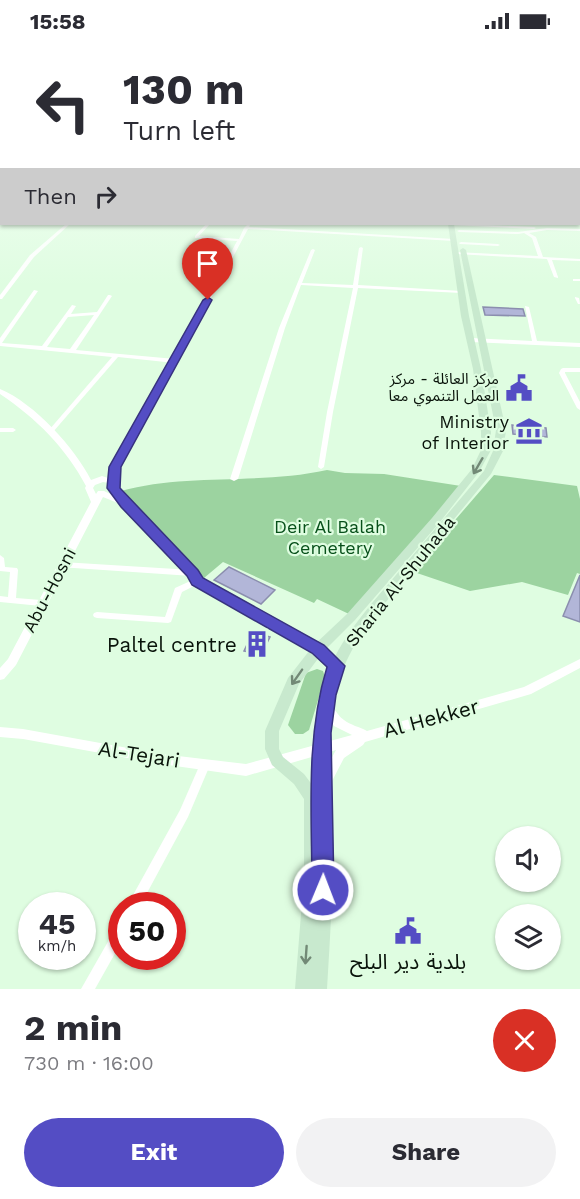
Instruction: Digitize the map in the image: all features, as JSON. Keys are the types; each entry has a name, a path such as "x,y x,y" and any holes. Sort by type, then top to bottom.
{"main road":[{"name":"Sharia Al-Shuhada","path":"318,989 323,913 321,748 326,707 336,666 359,627 481,482 498,451 501,430 462,292 457,235"},
{"name":"Sharia Al-Shuhada","path":"277,761 272,749 272,730 293,682 318,649 351,617 436,520 476,470 486,450 477,340 457,235"},
{"path":"277,761 299,779 312,797 312,877 304,989"}],"street":[{"path":"0,298 32,256 67,225"},
{"path":"207,225 196,237 238,240"},
{"path":"95,493 102,479 115,467 175,361 238,240 248,226 457,235 525,233 547,228"},
{"path":"457,235 547,228 580,230"},
{"path":"525,233 534,237 542,258"},
{"path":"457,235 498,245"},
{"path":"457,235 542,258 580,260"},
{"path":"321,467 327,423 344,349 361,248"},
{"path":"234,479 282,328 313,250"},
{"path":"549,258 556,277"},
{"path":"301,284 462,292"},
{"path":"36,291 0,343 175,361"},
{"path":"72,351 110,296"},
{"path":"44,347 74,306"},
{"path":"527,307 535,343"},
{"path":"67,316 98,313"},
{"path":"477,340 580,345"},
{"path":"51,431 116,356"},
{"path":"580,370 563,370 562,373 580,408"},
{"path":"0,391 22,404 51,431 84,471 95,493 126,505"},
{"path":"0,430 14,430"},
{"path":"113,485 115,467"},
{"path":"84,471 113,485 126,505 195,577 318,649 336,666"},
{"path":"95,493 113,485"},
{"name":"Abu-Hosni","path":"0,676 12,662 62,565 95,493"},
{"path":"0,558 2,569 14,570 12,600"},
{"path":"62,565 195,577"},
{"path":"97,615 168,621 178,590 195,577"},
{"path":"0,599 41,603"},
{"name":"Al Hekker","path":"277,761 527,691 580,663"},
{"path":"326,707 338,723 366,736"},
{"name":"Al-Tejari","path":"0,732 246,770 277,761"},
{"path":"323,790 330,768 340,754 366,736"},
{"path":"141,892 184,813 205,765"},
{"path":"88,989 108,953"}],"green space":[{"name":"Deir Al Balah Cemetery","path":"327,470 384,474 461,486 349,614 317,599 314,603 223,562 204,578 121,491 171,482 276,477"},
{"name":"Deir Al Balah Cemetery","path":"494,475 577,486 580,499 580,574 577,573 568,595 522,582 470,591 411,571"},
{"path":"317,669 323,671 325,677 309,730 303,734 295,734 288,725 306,673"}],"building":[{"path":"483,307 523,309 525,316 485,315"},
{"name":"Ministry of Interior","path":"512,425 546,428 547,437 513,434"},
{"path":"229,567 275,590 261,604 214,580"},
{"path":"580,575 580,622 563,616"},
{"name":"Paltel centre","path":"253,632 270,637 261,655 244,651"}],"place":[{"name":"مركز العائلة - مركز العمل التنموي معا","path":"519,388"},
{"name":"Ministry of Interior","path":"529,431"},
{"name":"Paltel centre","path":"257,644"},
{"name":"بلدية دير البلح","path":"408,931"}],"route":[{"path":"208,300 125,447 115,467 113,488 197,581 318,649 336,666 327,695 321,748 323,890"}]}
